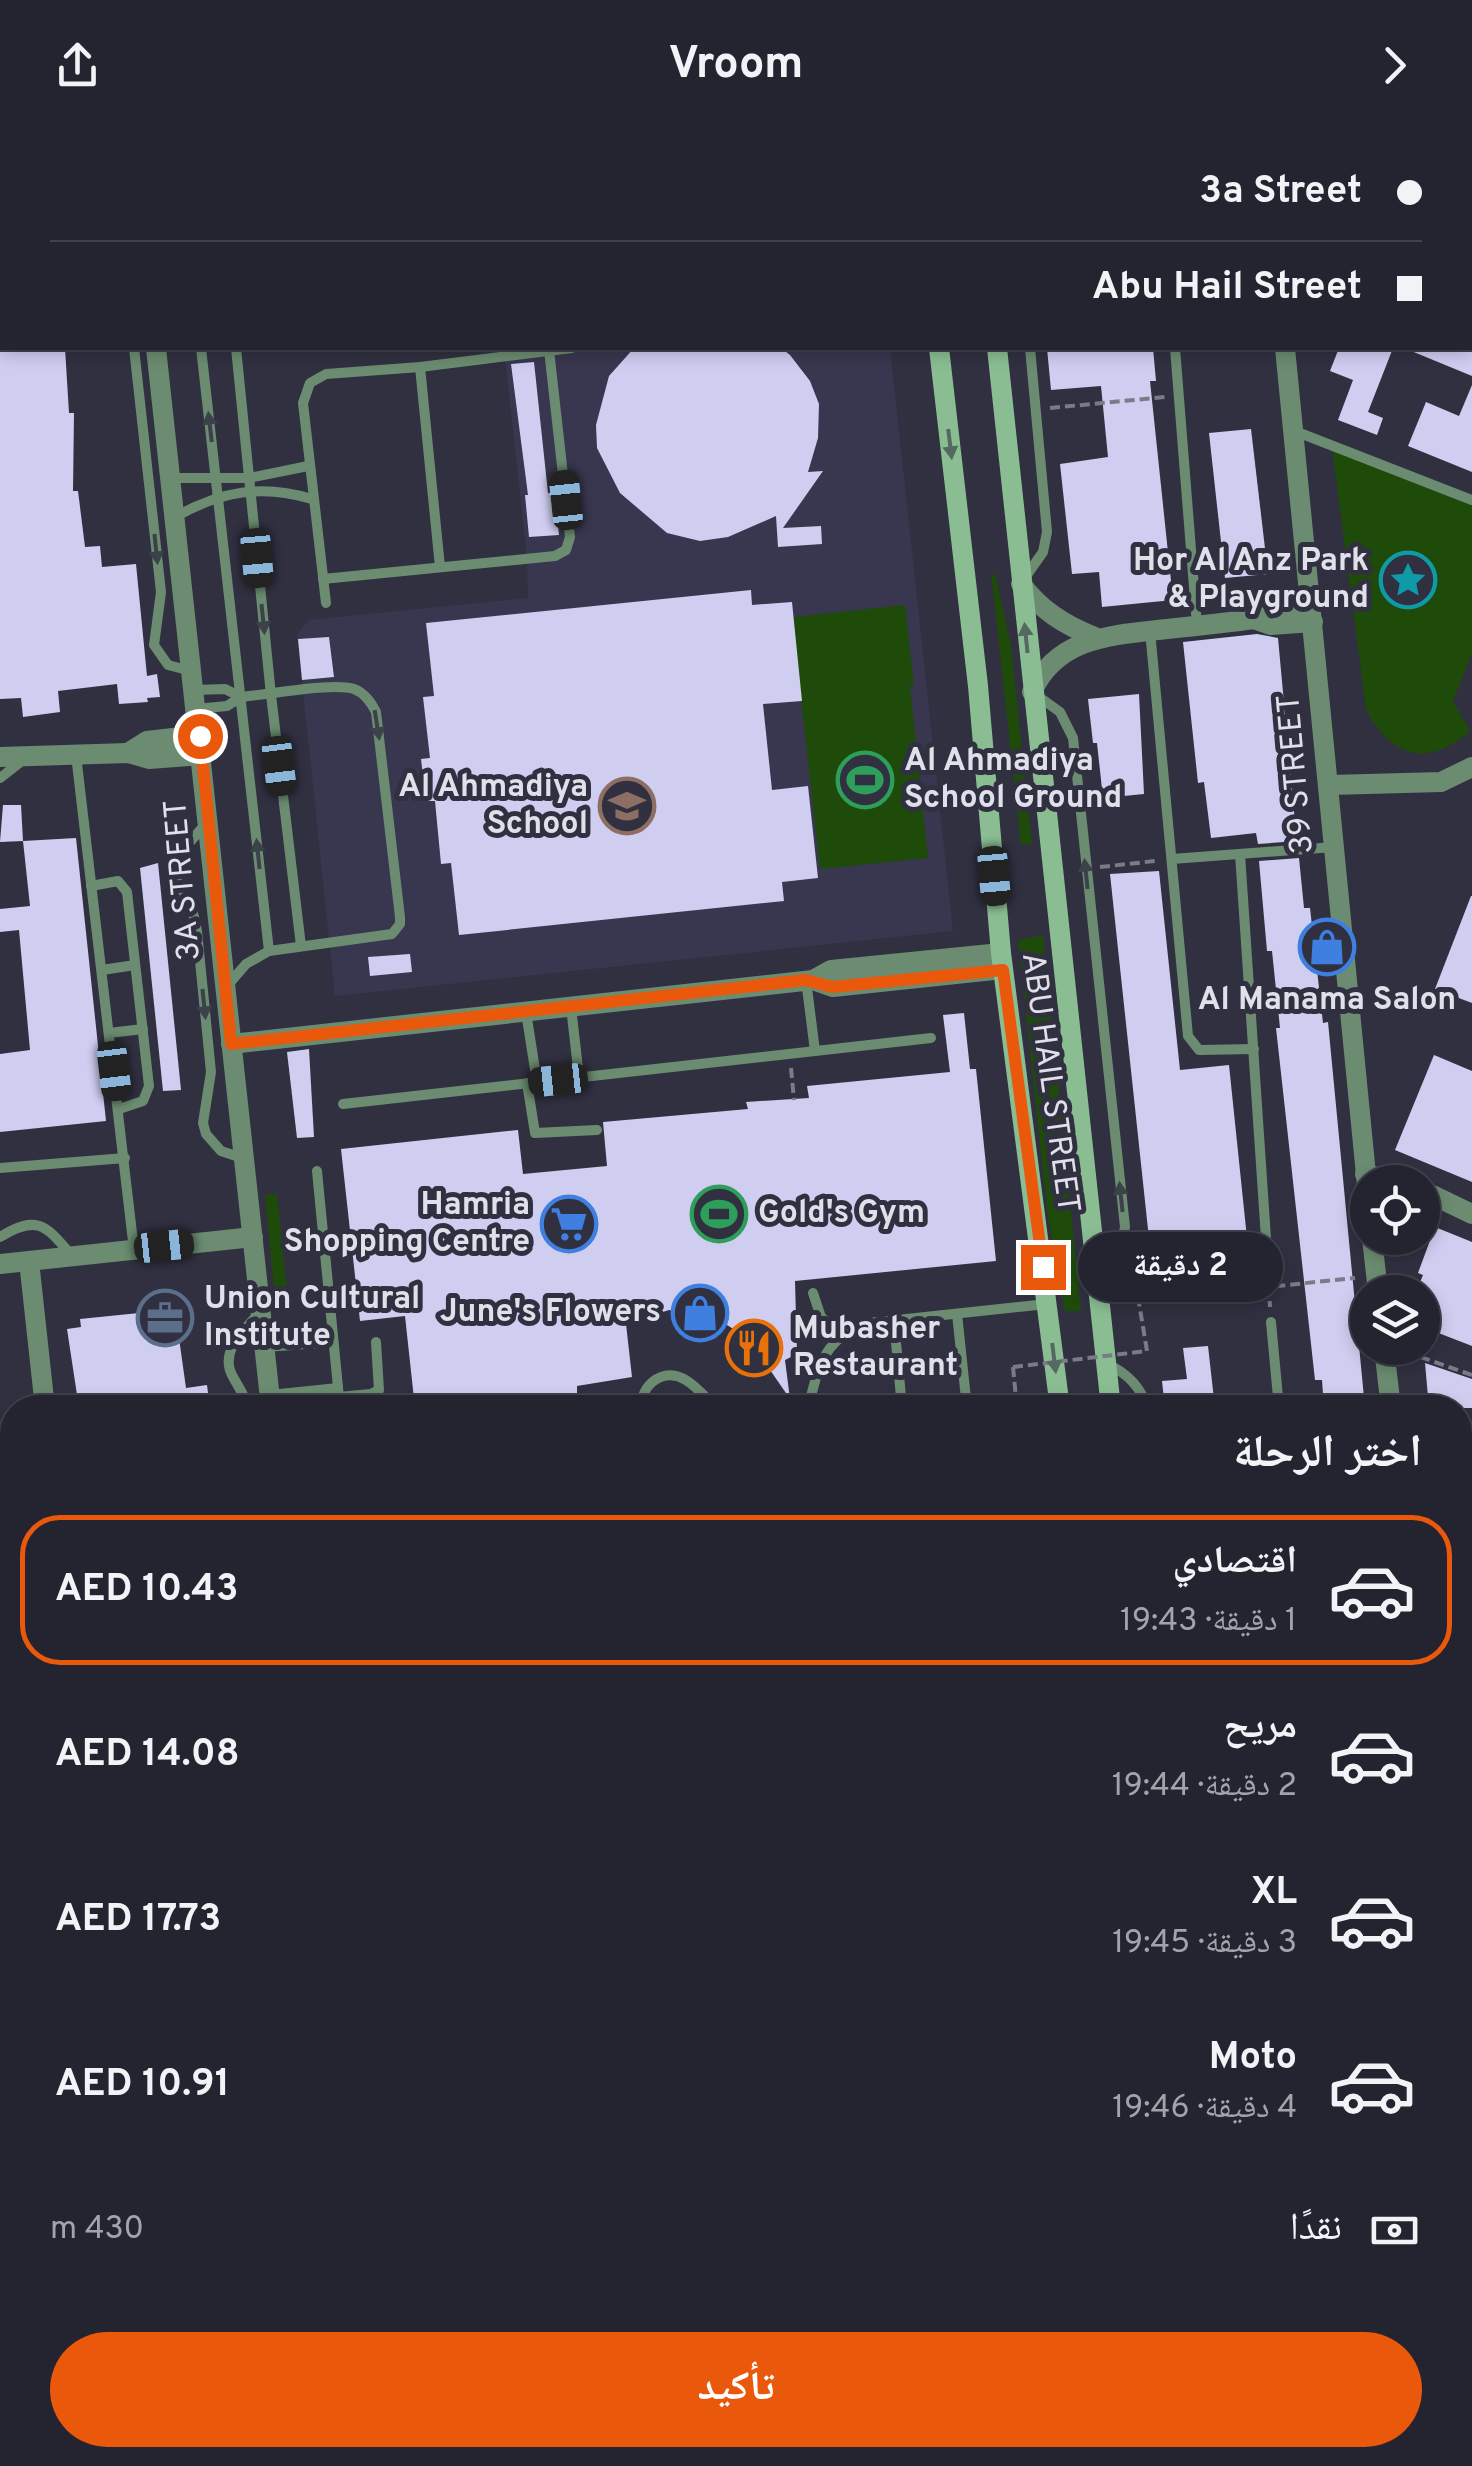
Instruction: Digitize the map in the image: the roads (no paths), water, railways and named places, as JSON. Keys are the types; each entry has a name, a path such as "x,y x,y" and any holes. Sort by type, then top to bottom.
{"main road":[{"name":"ABU HAIL STREET","path":"939,350 978,686 1002,961 1058,1395"},
{"name":"ABU HAIL STREET","path":"997,350 1111,1395"}],"street":[{"name":"3A STREET","path":"156,350 270,1395"},
{"name":"39 STREET","path":"1285,350 1364,1165"},
{"path":"1021,584 1036,604 1054,618 1095,638"},
{"path":"1032,692 1059,656 1095,638 1254,620 1271,625 1312,614"},
{"path":"0,757 128,753 142,760 201,745"},
{"path":"1330,785 1441,782 1472,768"},
{"path":"231,1044 810,980 831,970 1002,961"},
{"path":"1440,1199 1472,1214"},
{"path":"1440,1208 1472,1214"},
{"path":"0,1264 254,1237"},
{"path":"29,1261 44,1395"},
{"path":"1386,1365 1389,1395"}],"lane":[{"path":"134,350 161,592 154,645 194,690 227,706 241,697 342,687 363,694 376,712 400,924 392,934 268,951 246,964 224,990"},
{"path":"201,350 268,951"},
{"path":"236,350 270,695 301,946"},
{"path":"323,579 561,554 570,544 549,350 420,367 326,374 310,384 303,403 308,466 326,603"},
{"path":"1021,584 1046,542 1030,350"},
{"path":"1175,350 1198,626"},
{"path":"420,367 440,567"},
{"path":"1292,430 1472,500"},
{"path":"170,478 249,478 308,466"},
{"path":"174,517 218,496 250,490 271,490 312,499"},
{"path":"1150,631 1190,1042 1205,1051 1254,1049"},
{"path":"194,690 231,690 241,697"},
{"path":"1032,692 1060,712 1072,738 1124,1228 1118,1260 1100,1288"},
{"path":"76,755 134,1250"},
{"path":"0,778 27,756"},
{"path":"209,820 180,851 173,868 193,912 196,931 211,1072 203,1123 212,1144 245,1159"},
{"path":"1172,859 1334,848"},
{"path":"1240,854 1268,1268"},
{"path":"91,886 118,882 124,886 135,965 147,1094 135,1105 119,1109"},
{"path":"102,970 135,965"},
{"path":"810,980 815,1051"},
{"path":"570,1007 580,1077"},
{"path":"526,1012 535,1133 596,1130"},
{"path":"109,1033 143,1029"},
{"path":"344,1104 931,1038"},
{"path":"0,1168 125,1158"},
{"path":"317,1171 339,1395"},
{"path":"0,1238 25,1224 42,1226 74,1258"},
{"path":"814,1293 821,1317 841,1335"},
{"path":"812,1395 821,1362 841,1335 870,1323 1048,1304"},
{"path":"243,1395 228,1358 235,1341 261,1311"},
{"path":"957,1314 966,1395"},
{"path":"894,1320 901,1395"},
{"path":"1271,1322 1278,1395"},
{"path":"265,1347 333,1342"},
{"path":"363,1395 379,1390 376,1342"},
{"path":"1107,1364 1134,1382 1140,1395"},
{"path":"643,1395 653,1382 679,1376 704,1395"}],"place":[{"name":"Hor Al Anz Park & Playground","path":"1408,580"},
{"name":"Al Ahmadiya School Ground","path":"865,780"},
{"name":"Al Ahmadiya School","path":"627,806"},
{"name":"Al Manama Salon","path":"1327,947"},
{"name":"Gold's Gym","path":"719,1214"},
{"name":"Hamria Shopping Centre","path":"569,1224"},
{"name":"June's Flowers","path":"700,1313"},
{"name":"Union Cultural Institute","path":"165,1318"},
{"name":"Mubasher Restaurant","path":"754,1348"}]}
